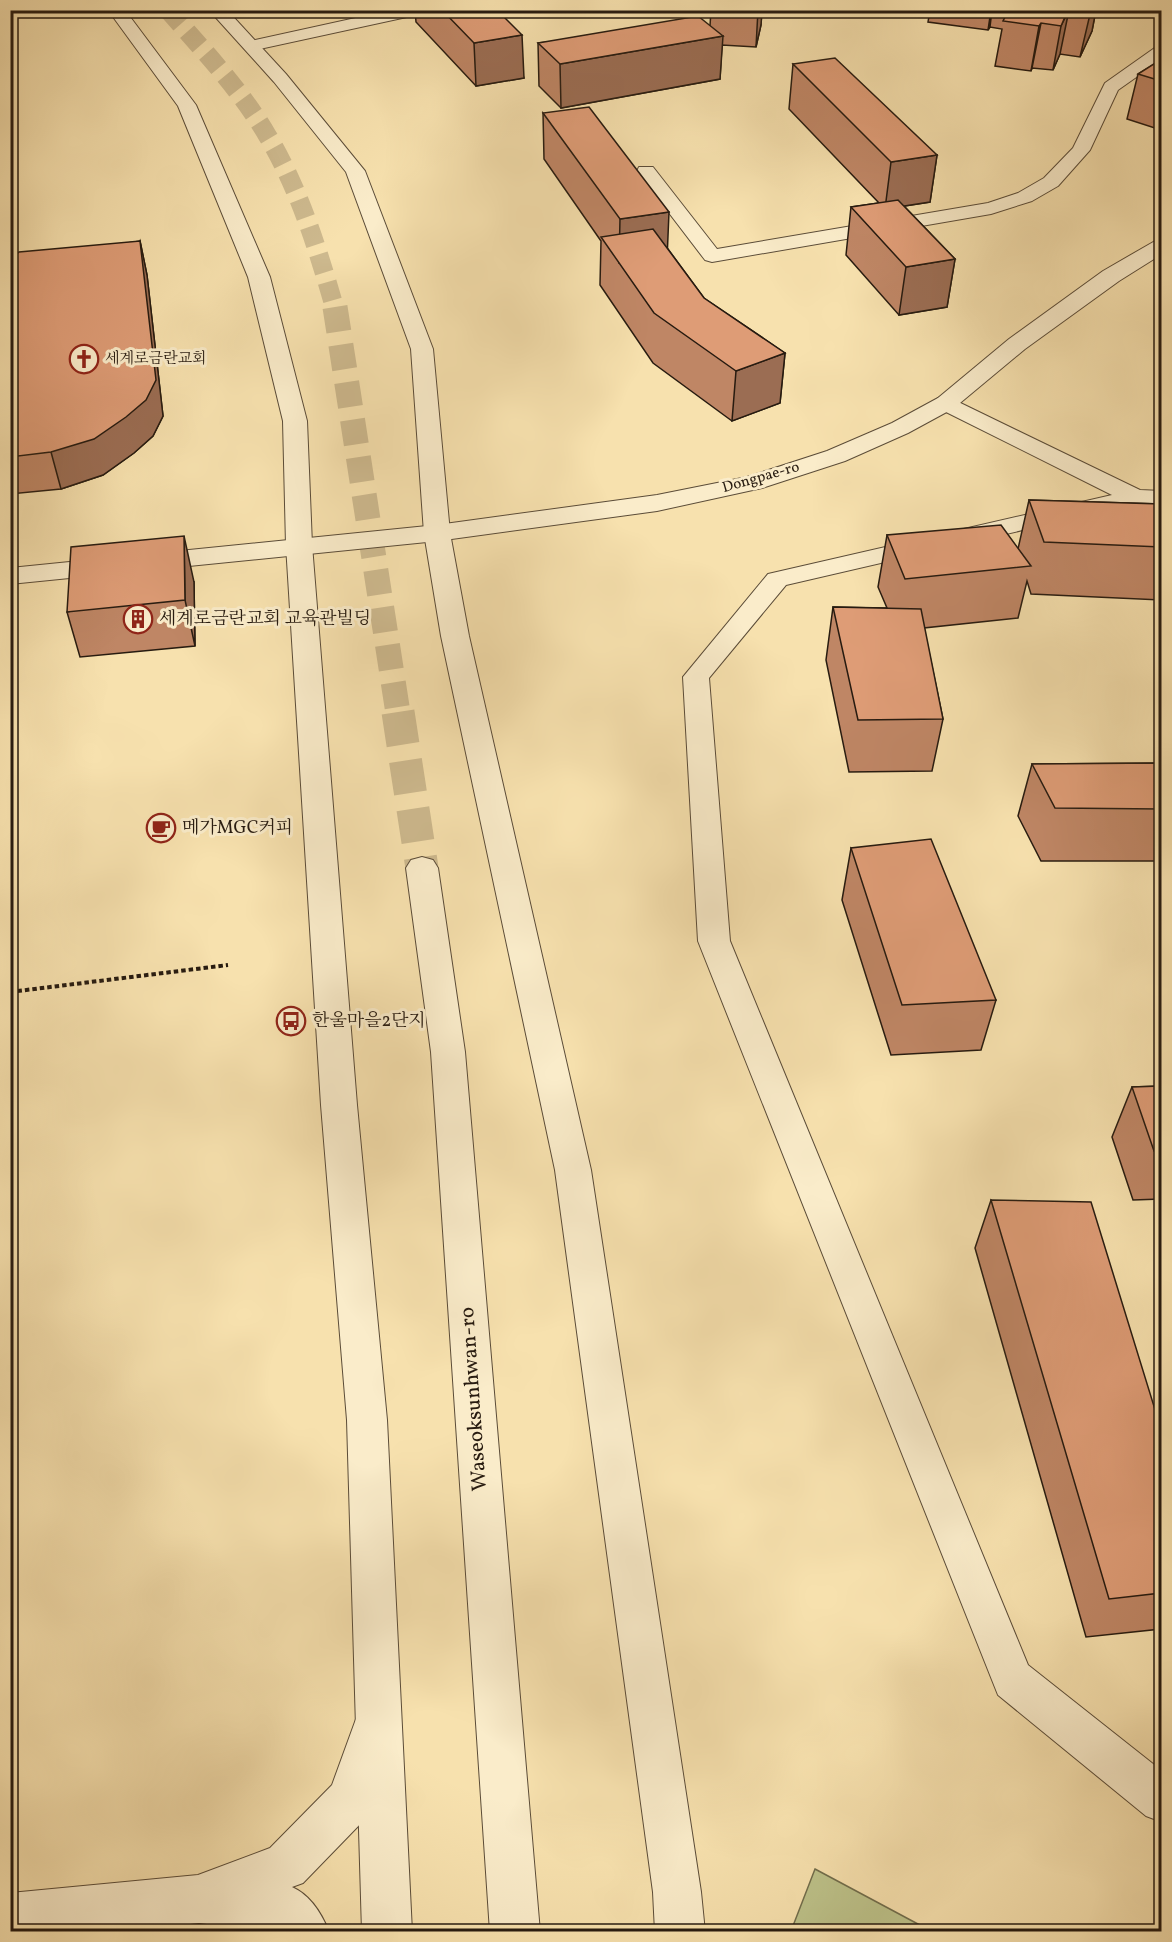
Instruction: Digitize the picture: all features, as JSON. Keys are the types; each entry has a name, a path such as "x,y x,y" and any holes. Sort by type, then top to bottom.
{"street":[{"path":"116,10 188,105 259,277 295,421 299,545 339,1106 367,1420 387,1932"},
{"path":"217,10 251,46 355,171 422,349 437,533 455,636 573,1170 677,1892 680,1932"},
{"name":"Dongpae-ro","path":"10,576 299,545 437,533 657,503 753,483 836,456 900,428 946,403 1017,344 1111,276 1161,245"},
{"name":"Waseoksunhwan-ro","path":"422,868 448,1052 515,1932"},
{"path":"199,1899 286,1866 302,1850 350,1800 379,1715"},
{"path":"10,1918 199,1899 283,1908 305,1932"}],"lane":[{"path":"251,46 416,10"},
{"path":"646,171 712,256 991,208 1025,197 1051,182 1081,150 1111,87 1161,51"},
{"path":"946,403 1148,497"},
{"path":"1148,497 777,579 696,677 714,940 1013,1680 1161,1800"}],"path":[{"path":"10,992 228,965"}],"green space":[{"path":"815,1869 931,1931 791,1931"}],"building":[{"path":"442,10 497,10 522,35 474,43"},
{"path":"1009,10 1068,10 1061,26 1041,23 1039,26 1003,21"},
{"path":"1069,10 1091,10 1089,13"},
{"path":"698,16 723,36 560,64 538,43"},
{"path":"835,58 937,155 891,162 793,64"},
{"path":"1160,60 1161,81 1138,74"},
{"path":"589,107 669,212 620,219 543,113"},
{"path":"898,200 955,259 906,267 851,207"},
{"path":"653,229 704,298 785,353 736,371 654,313 601,237"},
{"name":"세계로금란교회","path":"140,241 156,380 146,400 94,439 51,452 10,457 10,260 19,252"},
{"path":"1029,500 1161,504 1161,547 1044,542"},
{"path":"1001,525 1031,566 905,579 887,535"},
{"path":"184,536 185,600 67,612 71,547"},
{"path":"833,607 921,609 943,719 858,720"},
{"path":"1161,763 1161,809 1055,808 1032,764"},
{"path":"931,839 996,1000 902,1005 851,848"},
{"path":"1161,1086 1161,1151 1154,1151 1132,1087"},
{"path":"991,1200 1091,1202 1161,1429 1161,1593 1109,1599"}],"tunnel":[{"path":"168,10 233,86 267,135 289,176 307,220 335,309"},
{"path":"335,307 398,713"},
{"path":"398,712 422,868"}],"place":[{"name":"세계로금란교회","path":"84,359"},
{"name":"세계로금란교회 교육관빌딩","path":"138,619"},
{"name":"메가MGC커피","path":"161,828"},
{"name":"한울마을2단지","path":"291,1021"}]}
